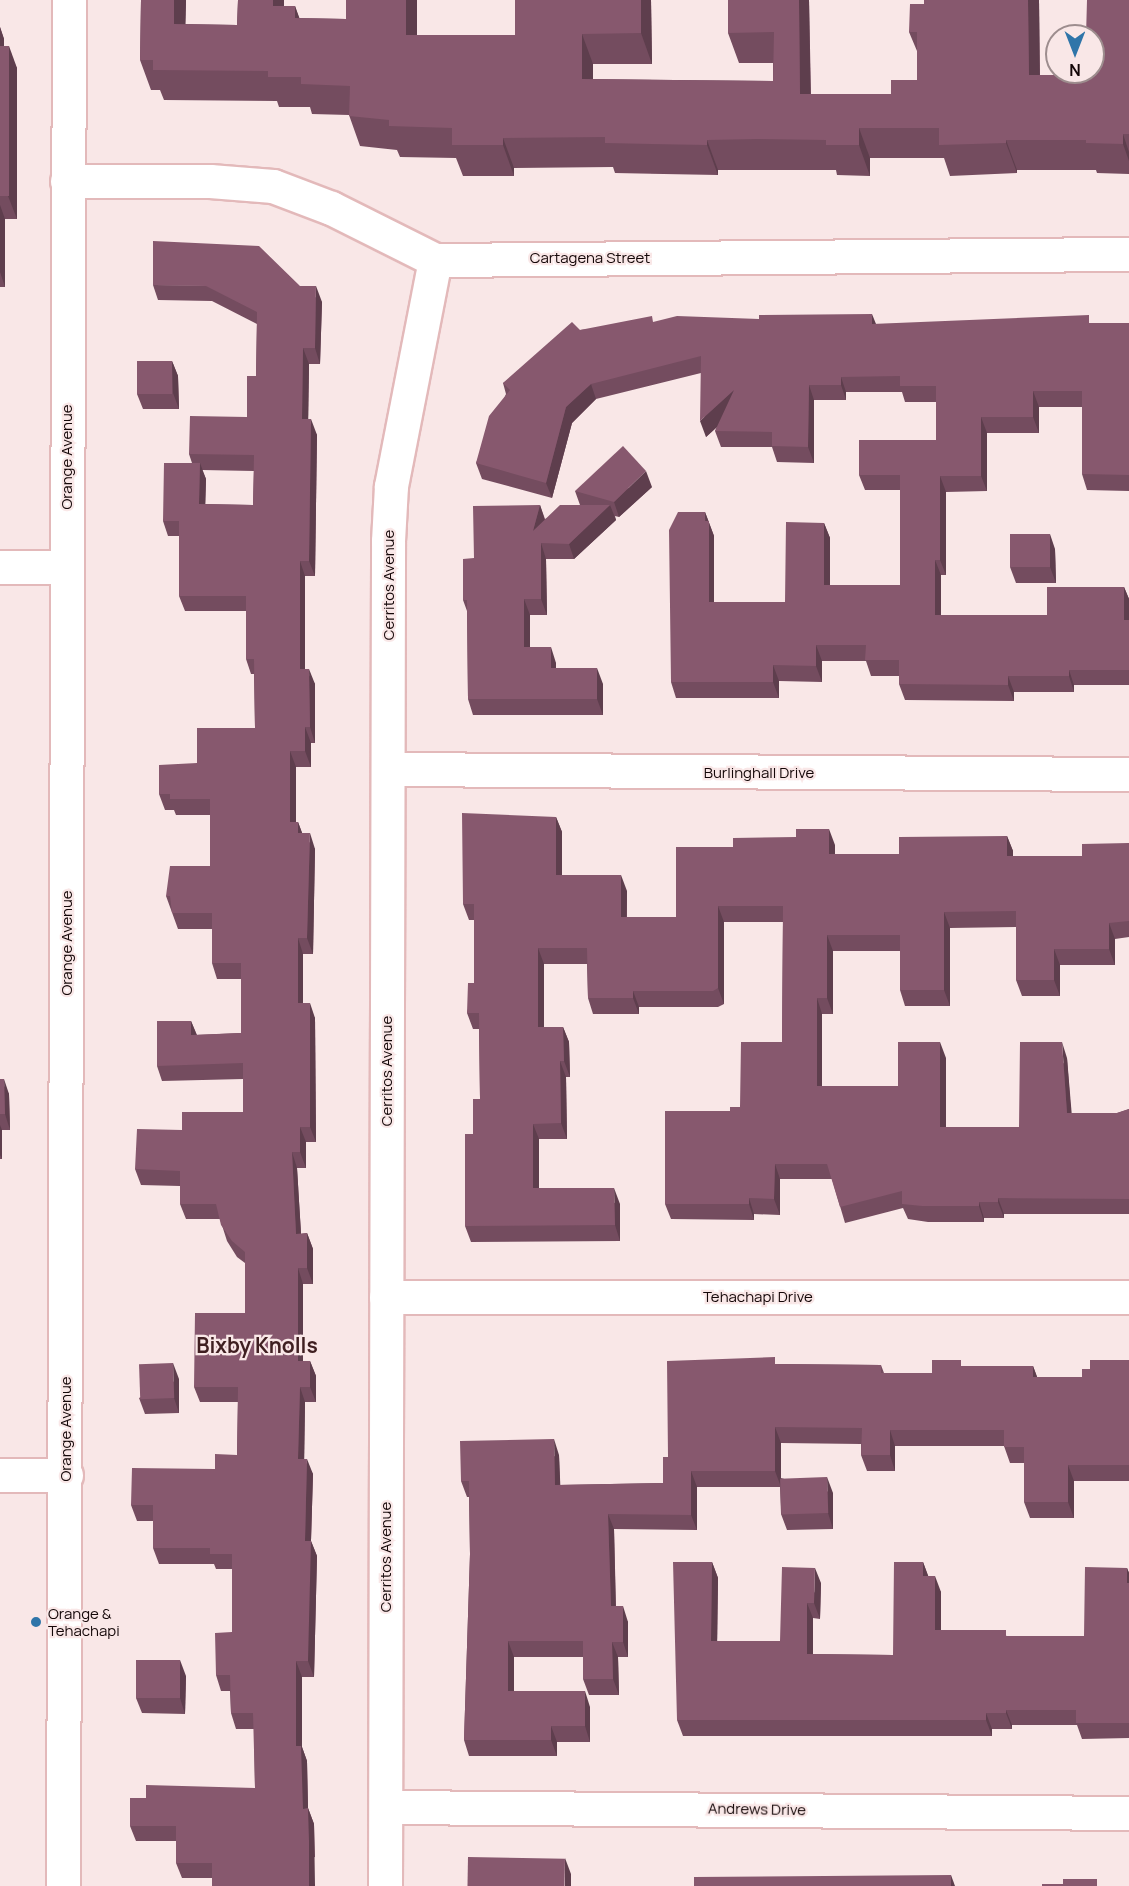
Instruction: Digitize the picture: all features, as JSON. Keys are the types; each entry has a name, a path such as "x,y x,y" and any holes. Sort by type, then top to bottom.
{"street":[{"name":"Orange Avenue","path":"63,1886 69,0"},
{"name":"Cartagena Street","path":"67,181 210,181 273,186 331,208 435,260 1129,254"},
{"name":"Cerritos Avenue","path":"385,1886 388,542 391,486 435,260"},
{"path":"0,567 67,567"},
{"name":"Burlinghall Drive","path":"389,769 1129,774"},
{"name":"Tehachapi Drive","path":"386,1297 1129,1297"},
{"path":"0,1475 66,1475"},
{"name":"Andrews Drive","path":"386,1807 1129,1813"}],"building":[{"path":"141,0 174,0 174,24 237,25 238,0 273,0 273,6 295,6 295,18 346,19 346,0 406,0 406,35 515,35 515,0 641,0 641,33 582,34 582,79 773,81 774,32 728,33 728,0 799,0 800,94 891,94 891,80 917,80 917,32 909,32 910,4 924,4 924,0 1028,0 1029,75 1045,75 1045,84 1105,84 1105,24 1086,24 1087,0 1129,0 1129,134 1123,134 1123,144 1086,143 1086,140 1006,140 1006,143 939,145 939,128 859,128 859,145 826,145 826,140 758,139 707,140 707,145 605,143 605,137 503,138 503,145 452,145 452,128 389,126 389,120 349,116 350,86 301,84 301,77 268,77 268,71 153,70 153,60 140,60"},
{"path":"0,46 9,46 9,196 0,196"},
{"path":"153,241 259,246 300,286 316,286 315,348 303,348 302,419 311,419 309,561 300,561 300,669 309,669 310,727 305,727 305,751 290,751 290,822 298,822 298,833 310,833 307,938 298,938 298,1003 310,1003 310,1127 300,1127 300,1152 292,1152 296,1234 307,1233 307,1268 298,1268 298,1361 310,1361 310,1387 300,1387 298,1459 307,1459 305,1541 311,1541 308,1661 296,1661 296,1746 301,1746 303,1809 308,1808 309,1886 212,1886 212,1863 176,1863 176,1826 130,1826 130,1798 146,1798 146,1785 255,1788 253,1713 231,1713 230,1675 216,1675 215,1633 232,1632 232,1554 210,1554 210,1548 153,1548 153,1505 131,1505 132,1468 215,1469 215,1454 237,1455 238,1387 194,1387 195,1313 245,1313 245,1252 232,1241 221,1225 216,1204 180,1204 180,1171 135,1169 137,1129 182,1130 182,1112 243,1112 243,1063 157,1066 157,1021 191,1021 191,1035 241,1033 241,963 212,963 212,913 172,913 170,896 166,896 170,866 210,866 210,799 170,799 170,794 159,794 159,765 197,763 197,728 255,728 254,659 246,659 246,596 179,596 179,521 163,521 164,463 200,463 199,504 253,505 254,455 189,454 190,416 247,417 247,376 256,376 257,312 206,286 153,285"},
{"path":"872,314 872,324 1089,315 1089,323 1129,323 1129,475 1082,474 1082,391 1033,391 1033,417 981,417 981,476 940,476 940,560 935,560 935,615 1047,615 1047,587 1124,587 1124,620 1129,620 1129,670 1069,670 1069,676 1008,676 1008,685 899,684 899,660 865,660 866,645 816,645 816,666 773,665 773,682 671,682 669,530 678,512 705,512 705,521 709,521 709,602 785,602 786,522 824,523 824,585 900,585 900,475 859,475 859,440 936,440 936,386 900,386 900,376 841,377 841,385 809,385 808,447 772,446 772,432 715,431 734,390 700,421 701,356 591,384 566,407 546,483 476,463 489,416 510,390 503,383 572,322 580,330 652,316 653,322 677,316 759,319 759,315"},
{"path":"137,361 172,361 172,394 137,394"},
{"path":"623,446 646,471 614,502 575,491"},
{"path":"540,505 533,531 560,505 610,505 569,544 541,543 541,599 524,599 524,647 551,647 551,668 597,668 597,699 468,699 467,600 463,600 463,559 474,558 473,506"},
{"path":"1010,534 1050,534 1050,567 1010,567"},
{"path":"462,813 556,817 556,875 621,875 621,917 676,917 676,847 733,847 733,838 796,837 796,829 829,829 829,854 899,854 899,837 1007,836 1007,856 1082,856 1082,844 1129,843 1129,921 1109,923 1109,949 1054,949 1054,980 1016,980 1016,911 944,912 944,990 900,990 900,935 827,935 827,998 817,998 817,1086 898,1086 898,1042 940,1042 940,1127 1019,1127 1020,1042 1062,1042 1067,1113 1117,1113 1129,1109 1129,1199 998,1198 998,1202 979,1202 979,1206 922,1206 902,1204 902,1191 840,1207 827,1164 775,1164 774,1199 749,1198 749,1204 665,1204 665,1111 730,1111 730,1107 740,1107 741,1042 782,1042 783,906 718,906 718,988 713,991 633,991 633,998 588,998 587,948 538,948 538,1027 563,1027 564,1061 560,1061 561,1123 533,1124 533,1188 614,1188 615,1225 465,1226 465,1134 473,1134 473,1099 480,1099 479,1013 467,1013 468,983 474,983 474,904 463,904"},
{"path":"0,1079 4,1079 5,1114 0,1114"},
{"path":"775,1357 775,1364 881,1365 881,1373 932,1373 932,1360 961,1360 961,1366 1033,1366 1033,1377 1082,1377 1082,1369 1090,1369 1090,1360 1129,1360 1129,1465 1068,1465 1068,1502 1024,1502 1024,1447 1004,1447 1004,1430 890,1430 890,1455 861,1455 862,1428 775,1427 775,1471 691,1471 691,1515 608,1514 611,1606 623,1606 623,1642 612,1642 613,1679 583,1679 583,1641 508,1641 508,1691 585,1691 585,1726 551,1726 551,1740 464,1740 470,1554 469,1481 461,1481 460,1441 554,1439 555,1485 663,1483 663,1457 668,1457 667,1361"},
{"path":"173,1363 174,1398 140,1399 139,1364"},
{"path":"827,1477 828,1513 781,1515 780,1479"},
{"path":"673,1562 712,1562 711,1641 780,1641 782,1567 815,1568 814,1603 807,1603 807,1654 893,1655 894,1562 923,1562 923,1576 935,1576 935,1630 1006,1630 1006,1636 1084,1636 1085,1567 1127,1568 1127,1583 1129,1583 1129,1723 1076,1723 1076,1710 1006,1710 1006,1713 986,1713 986,1720 677,1720"},
{"path":"136,1660 180,1660 180,1698 136,1698"},
{"path":"468,1857 565,1859 565,1886 467,1886"},
{"path":"951,1875 951,1886 694,1886 694,1877"},
{"path":"1063,1879 1097,1879 1097,1886 1042,1886 1042,1884 1063,1884"}],"place":[{"name":"Orange & Tehachapi","path":"36,1622"}],"district":[{"name":"Bixby Knolls","path":"257,1345"}]}
